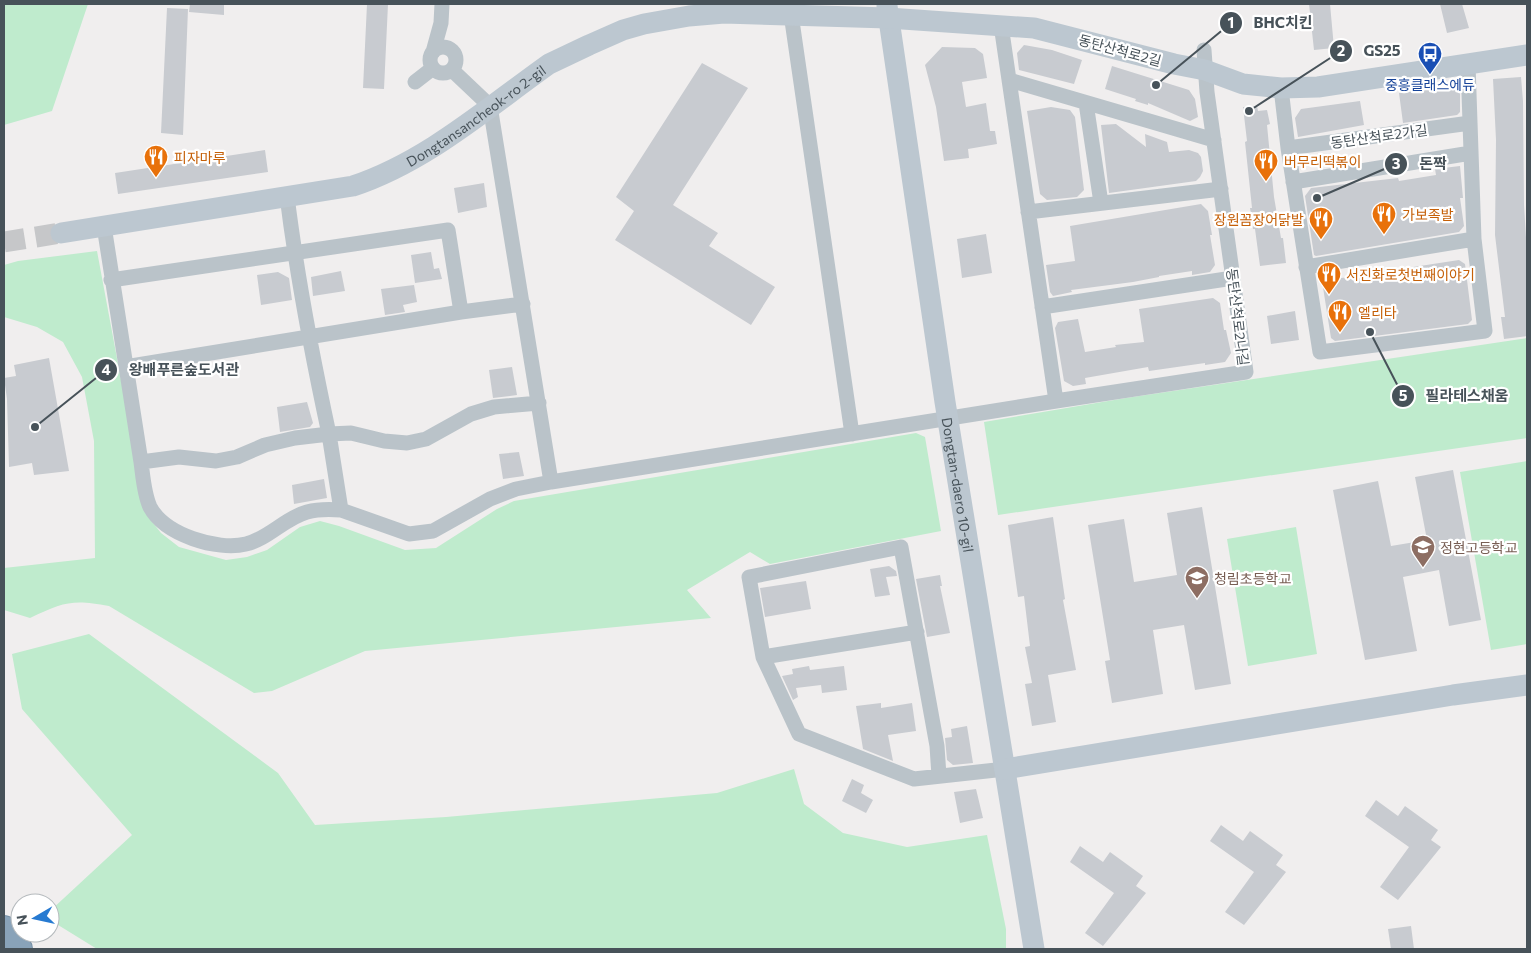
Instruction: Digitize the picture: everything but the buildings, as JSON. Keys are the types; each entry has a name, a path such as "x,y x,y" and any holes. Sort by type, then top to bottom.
{"highway":[{"path":"4,930 18,949"}],"street":[{"path":"441,23 449,48 456,58 456,62 452,70 440,73 433,68 430,60 441,23 442,4"},
{"name":"Dongtansancheok-ro 2-gil","path":"61,233 353,186 373,180 442,142 549,64 622,30 651,22 724,13 791,14 887,11"},
{"name":"동탄산척로2길","path":"887,11 927,22 1034,28 1174,64 1204,60 1243,84 1281,88 1318,87 1527,55"},
{"name":"Dongtan-daero 10-gil","path":"887,11 956,417 1005,769 1034,949"},
{"path":"791,14 852,434"},
{"path":"1001,25 1056,400"},
{"path":"433,52 441,47 449,48"},
{"name":"동탄산척로2나길","path":"341,510 409,534 433,531 490,499 516,489 551,482 1056,400 1246,372 1204,60"},
{"path":"1281,88 1293,182 1320,352 1485,330 1474,239 1468,64"},
{"path":"415,82 433,68"},
{"path":"452,70 490,106 551,482"},
{"path":"1009,80 1214,140"},
{"path":"1086,103 1101,203"},
{"name":"동탄산척로2가길","path":"1288,148 1470,123"},
{"path":"1293,182 1471,153"},
{"path":"1028,212 1221,188"},
{"path":"104,226 145,490 151,508 166,525 190,538 224,547 247,544 266,536 306,512 324,509 341,510 329,434 308,338 293,252 286,196"},
{"path":"112,280 448,230 461,312"},
{"path":"1306,267 1474,239"},
{"path":"1042,307 1233,278"},
{"path":"125,367 461,312 523,304"},
{"path":"141,462 179,457 216,461 237,457 265,445 295,438 329,434 351,433 384,441 407,443 426,438 452,423 494,407 539,403"},
{"path":"939,776 937,746 901,547 749,577 763,657 799,734 914,779 1005,769 1453,695 1527,685"},
{"path":"763,657 917,632"}],"green space":[{"path":"4,4 88,4 52,111 4,125"},
{"path":"97,251 146,514 161,533 179,547 226,560 247,557 267,550 300,527 320,521 405,550 436,548 497,509 514,501 916,433 925,437 941,531 770,564 750,552 687,590 711,618 365,651 272,691 254,693 109,606 68,603 51,608 30,618 4,610 4,568 95,558 94,441 82,377 63,342 37,327 4,317 4,265 18,261"},
{"path":"1527,338 1527,438 998,515 984,422 1126,398"},
{"path":"1527,461 1527,644 1491,650 1460,472"},
{"path":"1296,527 1317,654 1248,666 1227,539"},
{"path":"89,634 278,773 315,825 446,817 717,793 794,769 804,804 843,833 907,847 987,835 1006,929 1006,949 97,949 60,926 60,902 132,835 22,709 12,654"}],"tunnel":[{"path":"4,242 61,233"}],"place":[{"name":"중흥클래스에듀","path":"1430,75"},
{"name":"BHC치킨","path":"1156,85"},
{"name":"GS25","path":"1249,111"},
{"name":"피자마루","path":"156,178"},
{"name":"버무리떡볶이","path":"1266,182"},
{"name":"돈짝","path":"1317,198"},
{"name":"가보족발","path":"1384,235"},
{"name":"장원꼼장어닭발","path":"1321,240"},
{"name":"서진화로첫번째이야기","path":"1329,295"},
{"name":"필라테스채움","path":"1370,332"},
{"name":"엘리타","path":"1340,333"},
{"name":"왕배푸른숲도서관","path":"35,427"},
{"name":"정현고등학교","path":"1423,568"},
{"name":"청림초등학교","path":"1197,599"}]}
